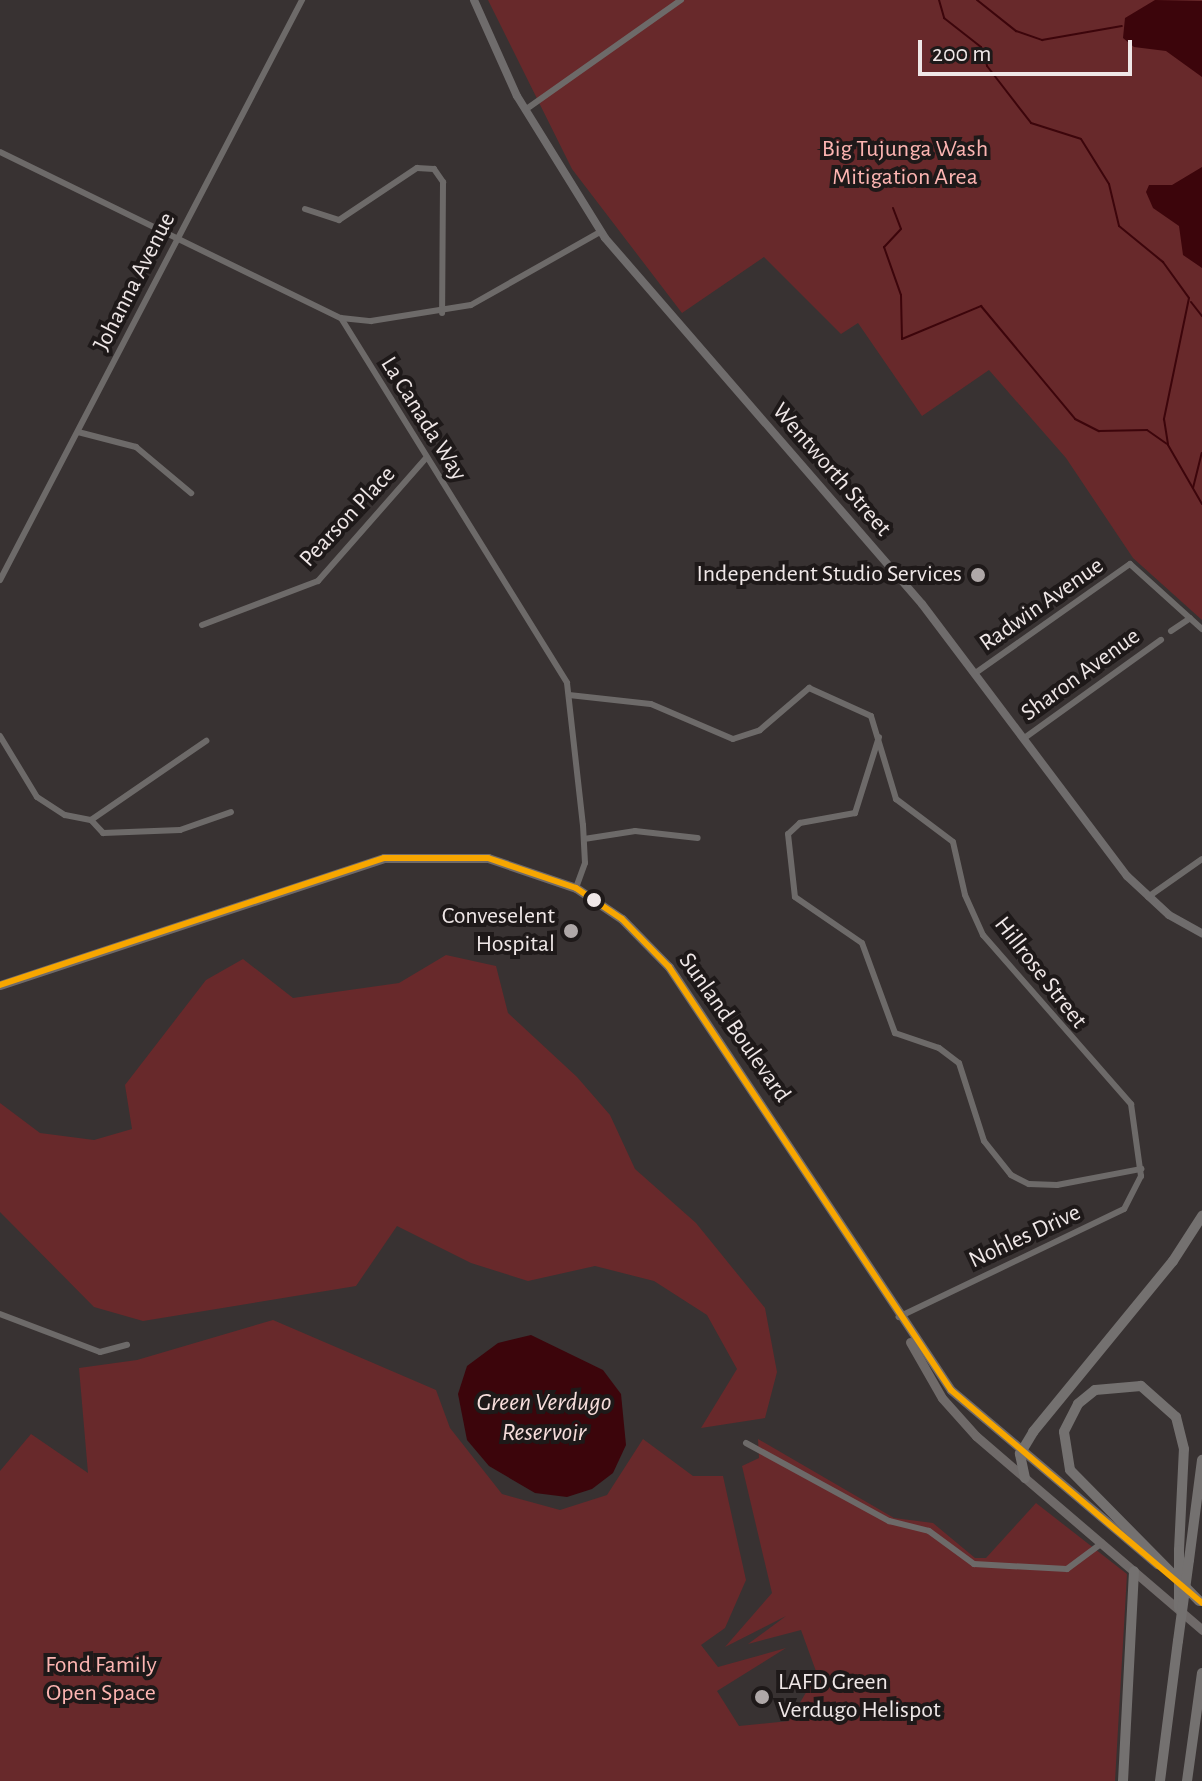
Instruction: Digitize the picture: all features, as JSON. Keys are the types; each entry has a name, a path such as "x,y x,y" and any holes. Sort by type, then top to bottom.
{"highway":[{"path":"1025,1478 1020,1454 1202,1216"},
{"path":"1181,1619 1179,1550 1184,1449 1176,1417 1141,1386 1095,1390 1067,1422 1062,1442 1071,1471 1201,1602"},
{"path":"1160,1781 1202,1460"},
{"path":"1123,1781 1134,1571"},
{"path":"1187,1781 1202,1673"}],"main road":[{"name":"Wentworth Street","path":"474,0 525,110 600,232 922,604 1023,739 1148,897 1202,933"},
{"name":"Sunland Boulevard","path":"0,985 384,858 488,858 576,888 622,919 669,967 865,1254 950,1408 1025,1478 1202,1630"},
{"name":"Sunland Boulevard","path":"899,1317 951,1390 1020,1454 1201,1602"}],"street":[{"name":"Johanna Avenue","path":"1,574 302,0"},
{"path":"525,110 681,0"},
{"path":"0,152 341,318 371,321 442,313 495,295 600,232"},
{"path":"305,209 339,220 417,168 434,169 443,182 442,313"},
{"name":"La Canada Way","path":"341,318 569,695 584,839 584,870 576,888"},
{"path":"78,432 136,447 191,493"},
{"name":"Pearson Place","path":"202,625 318,581 426,458"},
{"name":"Radwin Avenue","path":"974,674 1130,564 1190,618"},
{"path":"1190,618 1202,629"},
{"name":"Sharon Avenue","path":"1171,631 1190,618"},
{"name":"Sharon Avenue","path":"1023,739 1161,640"},
{"name":"Hillrose Street","path":"569,695 651,704 733,739 760,730 809,688 871,716 896,799 953,842 965,895 983,935 1085,1059 1125,1095 1141,1169"},
{"path":"0,736 37,797 65,815 91,820 103,833 180,830 231,812"},
{"path":"879,737 855,813 800,823 788,834 795,897 865,946 895,1033 939,1048 962,1067 984,1141 1011,1175 1029,1184 1057,1185 1141,1169"},
{"path":"91,820 206,741"},
{"path":"584,839 635,831 698,838"},
{"path":"1148,897 1202,859"},
{"name":"Nohles Drive","path":"899,1317 1114,1216 1136,1194 1141,1169"},
{"path":"0,1314 86,1342 100,1352 127,1345"},
{"path":"746,1443 889,1521 929,1531 974,1564 1060,1571 1102,1543"}],"green space":[{"name":"Big Tujunga Wash Mitigation Area","path":"488,0 1202,0 1202,620 1133,558 1066,458 989,370 922,416 858,323 841,334 764,257 682,313 572,169"},
{"path":"446,955 496,966 508,1013 577,1077 610,1115 635,1169 696,1223 765,1308 777,1372 765,1418 701,1428 737,1369 707,1315 654,1281 595,1266 528,1281 471,1263 397,1226 356,1286 143,1321 94,1307 0,1212 0,1103 40,1133 94,1140 132,1129 125,1085 206,980 243,959 293,998 399,983"},
{"name":"Fond Family Open Space","path":"273,1320 436,1390 450,1428 502,1494 560,1510 607,1495 643,1439 693,1476 723,1476 746,1580 725,1628 701,1645 718,1667 786,1648 717,1691 739,1726 789,1721 817,1674 801,1630 748,1644 786,1616 725,1647 772,1593 742,1466 759,1458 758,1439 894,1518 933,1523 975,1558 986,1558 1036,1503 1127,1574 1115,1781 0,1781 0,1471 31,1434 88,1473 79,1368 137,1360"}],"water":[{"path":"1155,0 1202,1 1202,77 1166,51 1134,47 1123,38 1125,18"},
{"path":"1202,167 1202,268 1183,255 1179,226 1153,208 1146,192 1149,185 1172,185"},
{"name":"Green Verdugo Reservoir","path":"531,1335 603,1370 621,1394 626,1445 613,1473 592,1489 567,1497 535,1493 489,1466 467,1440 458,1394 467,1366 498,1343"}],"waterway":[{"path":"939,0 944,18 981,47 987,66 1031,123 1081,139 1109,184 1119,226 1163,262 1189,298 1164,419 1168,445 1202,504"},
{"path":"977,0 1016,31 1042,40 1122,26"},
{"path":"893,208 901,229 884,247 901,295 902,339 981,306 1075,419 1099,431 1147,430 1167,444"},
{"path":"1191,302 1202,316"},
{"path":"1193,488 1202,453"}],"transit line":[{"path":"0,985 384,858 488,858 576,888 622,919 669,967 951,1390 1202,1603"}],"place":[{"name":"Independent Studio Services","path":"978,575"},
{"name":"Conveselent Hospital","path":"571,931"},
{"name":"LAFD Green Verdugo Helispot","path":"762,1697"}]}
